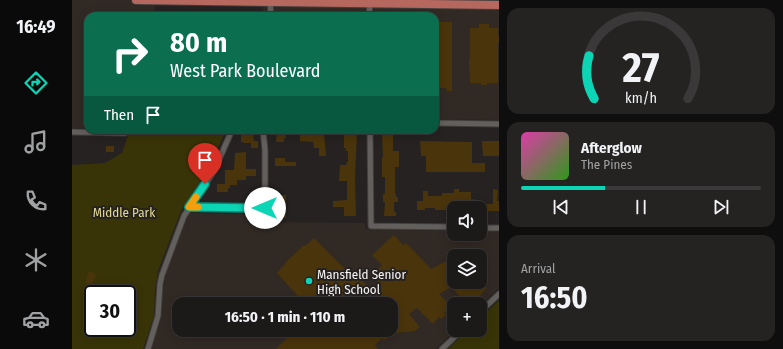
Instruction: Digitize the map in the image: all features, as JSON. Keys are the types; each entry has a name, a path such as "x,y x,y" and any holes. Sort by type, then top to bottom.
{"main road":[{"path":"136,0 270,1 370,4 396,2 452,2 499,5"}],"street":[{"path":"270,1 270,12"},
{"path":"370,4 370,12"},
{"path":"439,123 499,124"},
{"path":"72,132 84,132"},
{"path":"148,349 158,316 160,284 164,268 181,221 214,171 230,134"},
{"path":"189,207 265,208 263,134"},
{"path":"370,134 370,226 447,227"},
{"path":"487,228 499,228"},
{"path":"487,305 499,294"},
{"path":"442,349 455,337"}],"shaded area":[{"path":"72,0 155,0 154,12 84,12 84,128 72,128"},
{"path":"263,0 499,0 499,120 439,119 439,12 262,11"},
{"name":"Mansfield Senior High School","path":"189,213 268,214 267,222 365,223 366,229 447,231 447,241 487,241 487,231 499,232 499,288 487,299 487,297 447,297 448,337 436,349 151,349 162,317 163,289 167,270"}],"green space":[{"path":"262,11 263,12 155,12"},
{"name":"Middle Park","path":"129,134 224,134 208,169 181,211 158,271 155,289 154,316 143,349 72,349 72,165 105,163 122,153"},
{"path":"499,300 499,349 448,349 461,337 487,337 487,312"}],"building":[{"path":"439,22 452,22 452,91 447,91 446,88 439,88"},
{"path":"479,24 489,24 489,28 498,28 498,83 487,83 487,85 481,85 481,83 470,83 470,28 479,28"},
{"path":"241,134 253,134 254,141 258,141 258,148 251,148 251,143 241,142"},
{"path":"277,134 286,134 284,142 276,142"},
{"path":"300,134 324,134 326,156 319,156 319,148 314,148 313,142 300,141"},
{"path":"344,134 357,134 355,179 356,216 344,216 344,207 333,207 333,201 347,200 347,181 339,181 340,165 347,165 346,162 348,162 348,151 344,148"},
{"path":"382,134 393,134 393,151 399,151 399,167 395,167 395,194 396,197 398,197 398,202 394,202 394,212 396,212 396,216 384,216 385,202 383,202 383,194 385,194 385,177 382,177"},
{"path":"420,141 472,142 472,163 485,163 485,172 426,172 426,156 421,156"},
{"path":"482,141 499,141 499,156 483,156"},
{"path":"106,146 114,146 114,152 106,152"},
{"path":"246,152 246,169 256,169 256,176 246,176 246,180 237,180 237,185 230,185 228,192 217,192 217,184 225,184 225,170 234,170 235,153"},
{"path":"275,158 285,158 285,162 296,162 296,166 275,166"},
{"path":"454,189 459,189 459,192 471,192 471,199 477,201 447,201 447,210 425,208 425,210 417,210 417,201 423,201 423,191 428,191 428,196 442,196 442,193 454,193"},
{"path":"493,189 498,190 497,201 499,201 499,211 487,211 487,204 493,204"},
{"path":"278,195 286,195 286,218 279,218"},
{"path":"394,235 403,245 406,243 431,269 447,261 448,289 439,294 447,302 447,310 444,313 446,315 441,319 439,317 433,324 417,308 409,314 420,327 415,331 398,333 398,297 299,297 277,273 304,245 305,246 314,238 351,275 354,272 371,290 379,282 372,276 382,265 372,255"},
{"path":"89,271 96,274 92,285 85,283"},
{"path":"453,289 486,289 480,295 482,296 481,297 460,297"},
{"path":"286,337 390,337 384,340 382,338 375,345 378,349 276,349 287,338"}],"slow traffic":[{"path":"196,197 189,207 198,207"}],"place":[{"name":"Mansfield Senior High School","path":"309,281"}],"route":[{"path":"205,184 189,207 265,208"}]}
